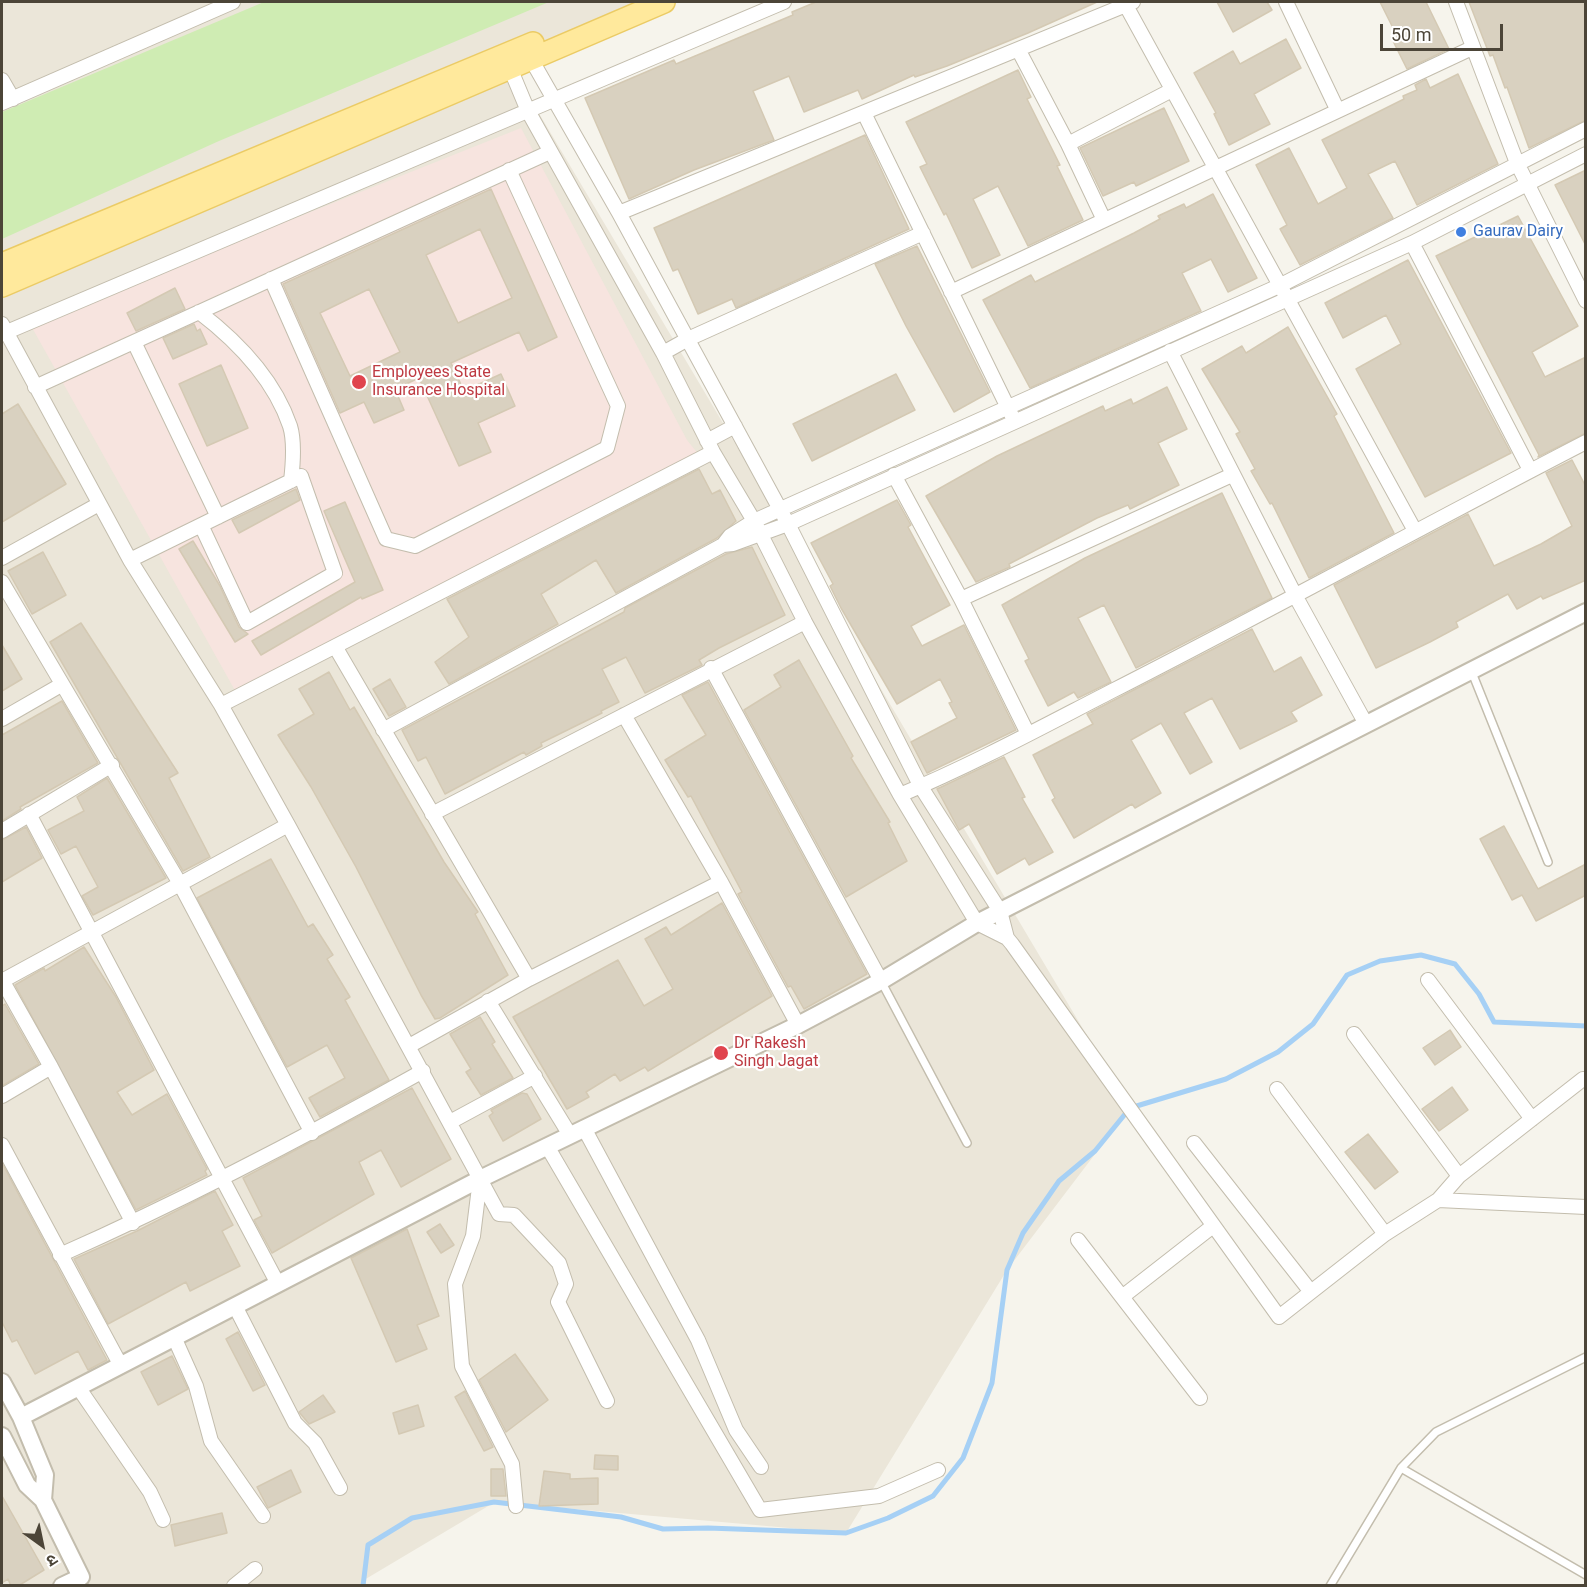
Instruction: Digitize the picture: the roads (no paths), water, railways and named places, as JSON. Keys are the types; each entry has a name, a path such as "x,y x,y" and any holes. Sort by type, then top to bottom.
{"main road":[{"path":"2,286 507,61 633,2"},
{"path":"2,264 507,61 531,59 664,2"}],"street":[{"path":"2,80 7,101 233,2"},
{"path":"607,1401 558,1302 566,1284 559,1263 514,1215 499,1214 423,1071 221,705 130,560 3,330 784,2"},
{"path":"619,213 1018,51 1127,2 1214,168 1288,298 1414,530"},
{"path":"1286,2 1337,109"},
{"path":"1456,2 1517,163 1586,302"},
{"path":"951,292 1337,109 1472,48"},
{"path":"1018,51 1068,144 1104,220"},
{"path":"531,59 619,213 788,524 921,787 1000,911 1007,938 1279,1317 1385,1234 1438,1200 1459,1176 1583,1079"},
{"path":"507,61 528,111 663,353 710,446 754,521 805,622 900,795 977,923 1007,938"},
{"path":"1068,144 1172,90"},
{"path":"864,113 1012,415"},
{"path":"383,730 723,545 761,535 788,524 894,475 1279,285 1586,129"},
{"path":"35,387 550,152"},
{"path":"723,545 730,536 754,521 1170,351 1412,243 1586,154"},
{"path":"271,279 386,539 415,546 606,448 618,406 509,170"},
{"path":"663,353 688,339 923,233"},
{"path":"1412,243 1530,470"},
{"path":"200,312 234,338 271,386 290,427 293,460 291,481"},
{"path":"134,342 218,517"},
{"path":"1170,351 1296,597 1366,724"},
{"path":"221,705 336,648 710,446 735,426"},
{"path":"900,795 921,787 1028,734 1296,597 1414,530 1586,442"},
{"path":"894,475 961,600 1028,734"},
{"path":"961,600 1232,475"},
{"path":"130,560 201,525 218,517 301,476 335,573 247,623 201,525"},
{"path":"2,558 99,504"},
{"path":"2,582 179,882 312,1133"},
{"path":"21,1417 480,1179 798,1025 881,981 977,923 1586,612"},
{"path":"432,814 711,668 805,622"},
{"path":"336,648 528,979"},
{"path":"711,668 881,981"},
{"path":"2,719 61,685"},
{"path":"624,715 721,882 798,1025"},
{"path":"2,831 112,765"},
{"path":"29,814 92,929 278,1284"},
{"path":"133,1223 51,1067 2,981 92,929 288,825"},
{"path":"409,1046 528,979 721,882"},
{"path":"1428,980 1532,1119"},
{"path":"488,1001 535,1076 577,1132 698,1340 736,1430 761,1467"},
{"path":"1354,1034 1459,1176"},
{"path":"2,1096 51,1067"},
{"path":"60,1255 133,1223 222,1176 312,1133 423,1071"},
{"path":"450,1122 535,1076"},
{"path":"1277,1089 1385,1234"},
{"path":"1194,1143 1311,1292"},
{"path":"2,1145 120,1364"},
{"path":"547,1146 760,1510 879,1497 938,1470"},
{"path":"480,1179 473,1236 454,1284 462,1366 512,1464 516,1506"},
{"path":"1438,1200 1586,1207"},
{"path":"1122,1297 1213,1226"},
{"path":"1078,1240 1200,1398"},
{"path":"235,1306 295,1423 315,1443 340,1488"},
{"path":"174,1337 196,1386 211,1441 263,1516"},
{"path":"2,1382 21,1417 45,1475 43,1500"},
{"path":"78,1387 150,1492 163,1520"},
{"path":"2,1436 27,1485 43,1500 84,1581 62,1586"},
{"path":"234,1586 255,1569"}],"lane":[{"path":"1471,670 1548,862"},
{"path":"881,981 968,1143"},
{"path":"1330,1586 1401,1468 1436,1432 1586,1357"},
{"path":"1401,1468 1586,1575"}],"waterway":[{"path":"363,1586 368,1545 412,1518 494,1502 621,1517 663,1529 708,1528 846,1533 888,1518 933,1496 963,1458 992,1383 1007,1270 1023,1233 1059,1181 1095,1151 1130,1108 1226,1079 1278,1052 1313,1024 1347,975 1380,961 1421,955 1455,964 1479,994 1494,1022 1586,1026"}],"place":[{"name":"Gaurav Dairy","path":"1461,232"},
{"name":"Employees State Insurance Hospital","path":"359,382"},
{"name":"Dr Rakesh Singh Jagat","path":"721,1053"}]}
